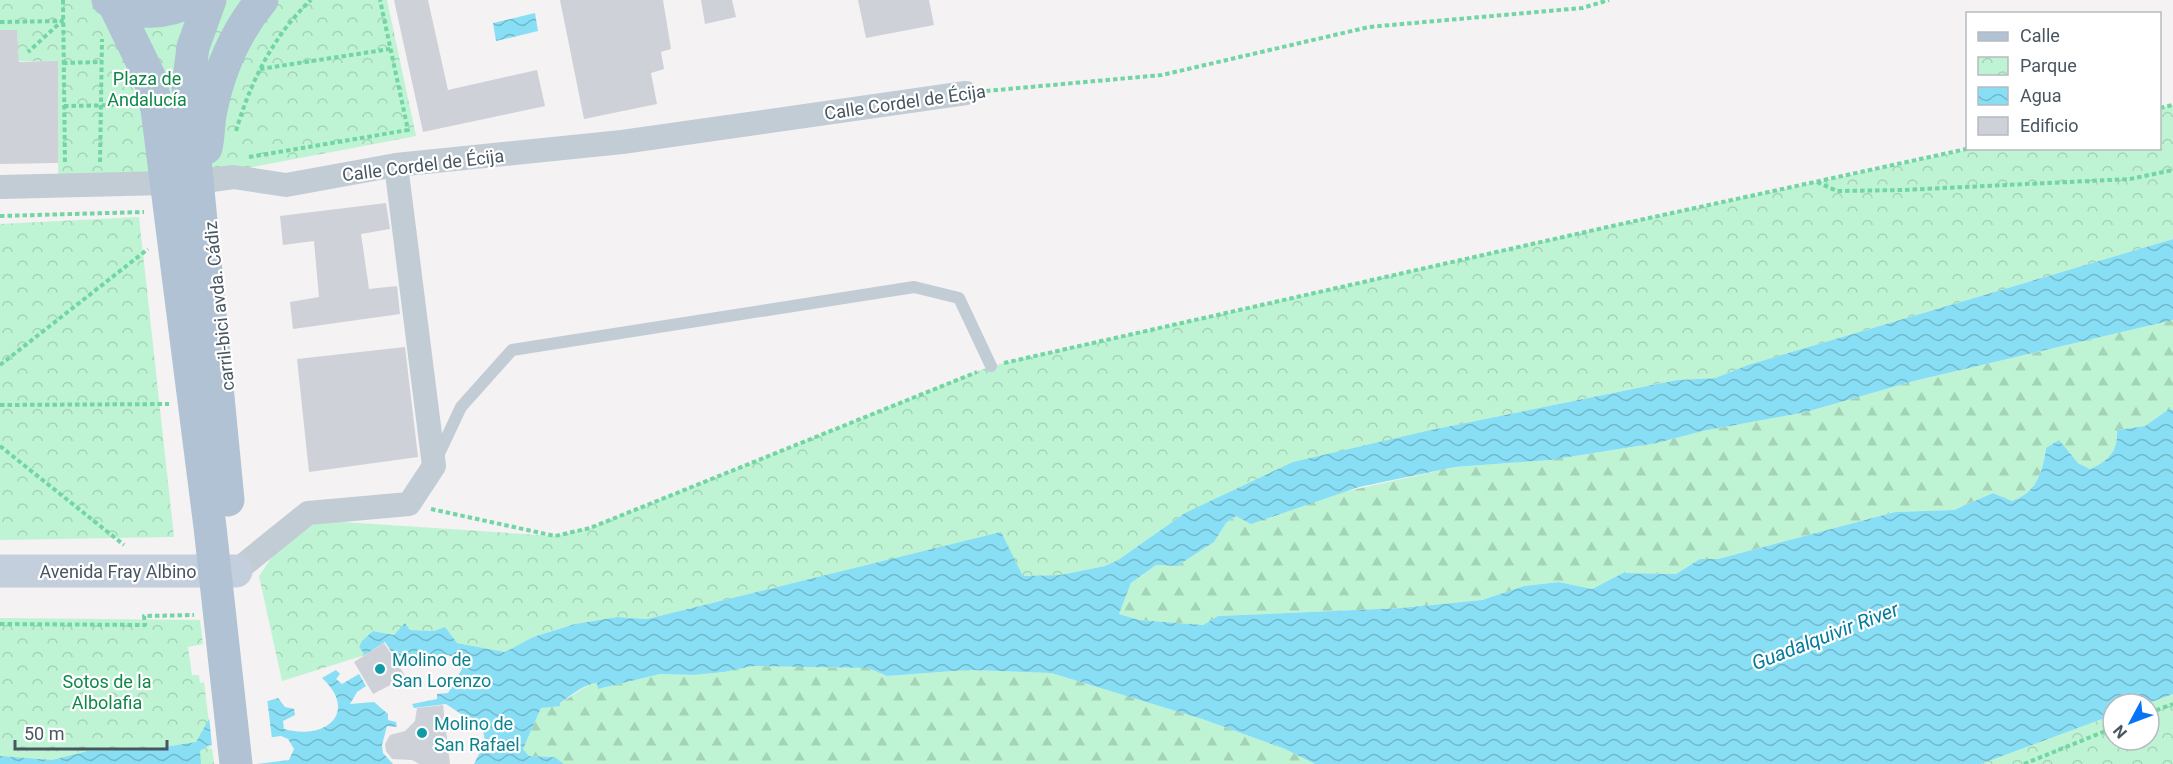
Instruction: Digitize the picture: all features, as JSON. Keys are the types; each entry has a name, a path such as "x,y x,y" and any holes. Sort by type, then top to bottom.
{"main road":[{"path":"115,8 159,12 181,7 193,0"},
{"path":"210,0 189,66 188,87 198,182 224,571 219,617 236,764"},
{"path":"198,182 216,90 242,30 262,0"},
{"path":"115,8 149,76 155,103 224,571"},
{"name":"Avenida Fray Albino","path":"0,571 224,571"},
{"path":"219,617 254,764"}],"street":[{"name":"Calle Cordel de Écija","path":"198,182 232,168 286,185 396,165 622,142 966,93"},
{"path":"224,571 308,513 409,504 434,466 396,165"},
{"path":"0,187 166,183"}],"lane":[{"path":"434,466 461,407 512,350 914,287 959,298 991,366"}],"path":[{"path":"63,0 65,164 76,163"},
{"path":"234,139 243,106 259,70 281,36 310,0"},
{"path":"232,168 408,130 380,0"},
{"name":"Calle Cordel de Écija","path":"966,93 1162,75 1369,27 1582,8 1610,0"},
{"path":"107,161 99,162 102,39 115,8"},
{"path":"0,22 62,21"},
{"path":"28,52 62,21"},
{"path":"259,70 390,49"},
{"path":"62,63 101,62"},
{"path":"64,106 155,103"},
{"path":"409,504 555,536 590,528 991,366 1966,149"},
{"path":"1816,182 1837,190 1903,190 2130,179 2173,170"},
{"path":"0,216 144,210 146,220"},
{"path":"0,366 152,247 153,258"},
{"path":"168,393 171,415"},
{"path":"0,405 170,404"},
{"path":"0,446 132,551"},
{"path":"0,624 145,625 144,616 219,617"},
{"path":"2024,764 2101,733"}],"green space":[{"name":"Plaza de Andalucía","path":"0,0 387,0 416,136 237,170 58,181 58,62 19,61 17,30 0,30"},
{"path":"2173,105 2173,239 1748,365 1715,378 1677,380 1431,430 1185,513 1118,560 1105,566 1060,575 1023,576 1001,533 647,619 617,617 575,624 533,637 505,652 457,643 449,636 434,631 410,630 405,624 394,635 373,631 359,647 365,655 282,681 259,576 298,519 555,536 590,528 991,366 1603,228 1966,150 2161,150 2161,108"},
{"path":"139,217 174,537 0,540 0,224"},
{"path":"2173,320 2173,410 2169,409 2145,426 2117,430 2116,444 2111,454 2090,469 2078,463 2059,441 2046,448 2037,481 2027,493 2012,501 1993,493 1954,510 1895,512 1718,559 1700,559 1676,574 1623,573 1592,589 1559,582 1524,586 1482,600 1401,608 1218,616 1203,625 1139,620 1119,614 1131,583 1156,565 1177,566 1214,542 1226,523 1236,516 1455,467 1550,460 1657,443 1703,431 1806,412 1914,381"},
{"name":"Sotos de la Albolafia","path":"0,618 200,620 203,644 188,647 192,675 199,675 200,683 204,682 214,764 0,764"},
{"path":"753,666 868,668 887,676 967,670 1051,673 1202,719 1285,749 1315,764 564,764 555,757 529,756 523,749 541,708 560,703 591,684 597,683 598,689 660,674 694,675"},
{"path":"2173,694 2173,764 1981,764 2101,719 2101,752 2161,752 2161,698"}],"water":[{"path":"535,13 538,31 496,41 493,23"},
{"name":"Guadalquivir River","path":"2173,239 2173,320 1914,381 1806,412 1703,431 1657,443 1550,460 1455,467 1359,487 1251,524 1236,516 1226,523 1214,542 1177,566 1156,565 1131,583 1119,614 1139,620 1203,625 1218,616 1401,608 1482,600 1524,586 1559,582 1592,589 1623,573 1676,574 1700,559 1718,559 1895,512 1954,510 1993,493 2012,501 2033,487 2043,465 2046,448 2059,440 2078,463 2090,469 2111,454 2116,444 2117,430 2145,426 2169,409 2173,410 2173,694 2161,698 2161,692 2101,692 2101,719 1981,764 1315,764 1285,749 1202,719 1051,673 967,670 887,676 868,668 753,666 694,675 660,674 598,689 597,683 587,686 560,703 560,706 541,708 523,749 529,756 555,757 564,764 474,764 485,742 483,730 476,727 463,730 461,714 446,704 414,708 412,704 437,699 437,694 448,693 462,669 457,660 443,654 426,664 416,665 408,658 399,664 385,642 365,655 359,647 373,631 394,635 405,623 410,630 434,631 445,627 457,643 505,652 533,637 575,624 617,617 647,619 1001,532 1023,576 1060,575 1105,566 1118,560 1185,513 1293,462 1431,430 1677,380 1715,378 1748,365"},
{"path":"336,670 340,674 336,679 342,684 359,674 366,686 357,692 350,704 374,702 388,714 388,720 396,722 397,727 387,726 382,745 383,753 393,764 257,764 289,760 294,749 288,739 281,736 209,745 200,751 201,764 0,764 0,756 52,760 88,751 147,750 196,742 209,719 278,698 285,707 294,709 295,715 283,721 284,729 299,732 313,731 333,721 337,712 338,702 333,690 322,678"}],"pier":[{"path":"267,698 272,739 277,740 206,749 212,746 209,716"}],"building":[{"path":"394,0 428,0 448,90 537,70 545,106 423,132"},
{"path":"560,0 663,0 671,49 661,52 664,69 651,73 657,104 584,119"},
{"path":"701,0 732,0 736,17 705,24"},
{"path":"858,0 929,0 934,25 866,38"},
{"path":"0,30 17,30 19,62 58,61 58,163 0,164"},
{"path":"386,203 390,229 361,234 369,289 397,286 400,314 293,329 290,302 319,297 314,241 283,245 280,216"},
{"path":"405,347 418,457 309,472 297,359"},
{"name":"Molino de San Lorenzo","path":"384,643 406,677 373,694 354,662"},
{"name":"Molino de San Rafael","path":"443,705 450,764 419,764 412,760 392,759 386,751 385,744 390,735 405,731 415,721 417,708"}],"place":[{"name":"Molino de San Lorenzo","path":"380,669"},
{"name":"Molino de San Rafael","path":"422,733"}]}
